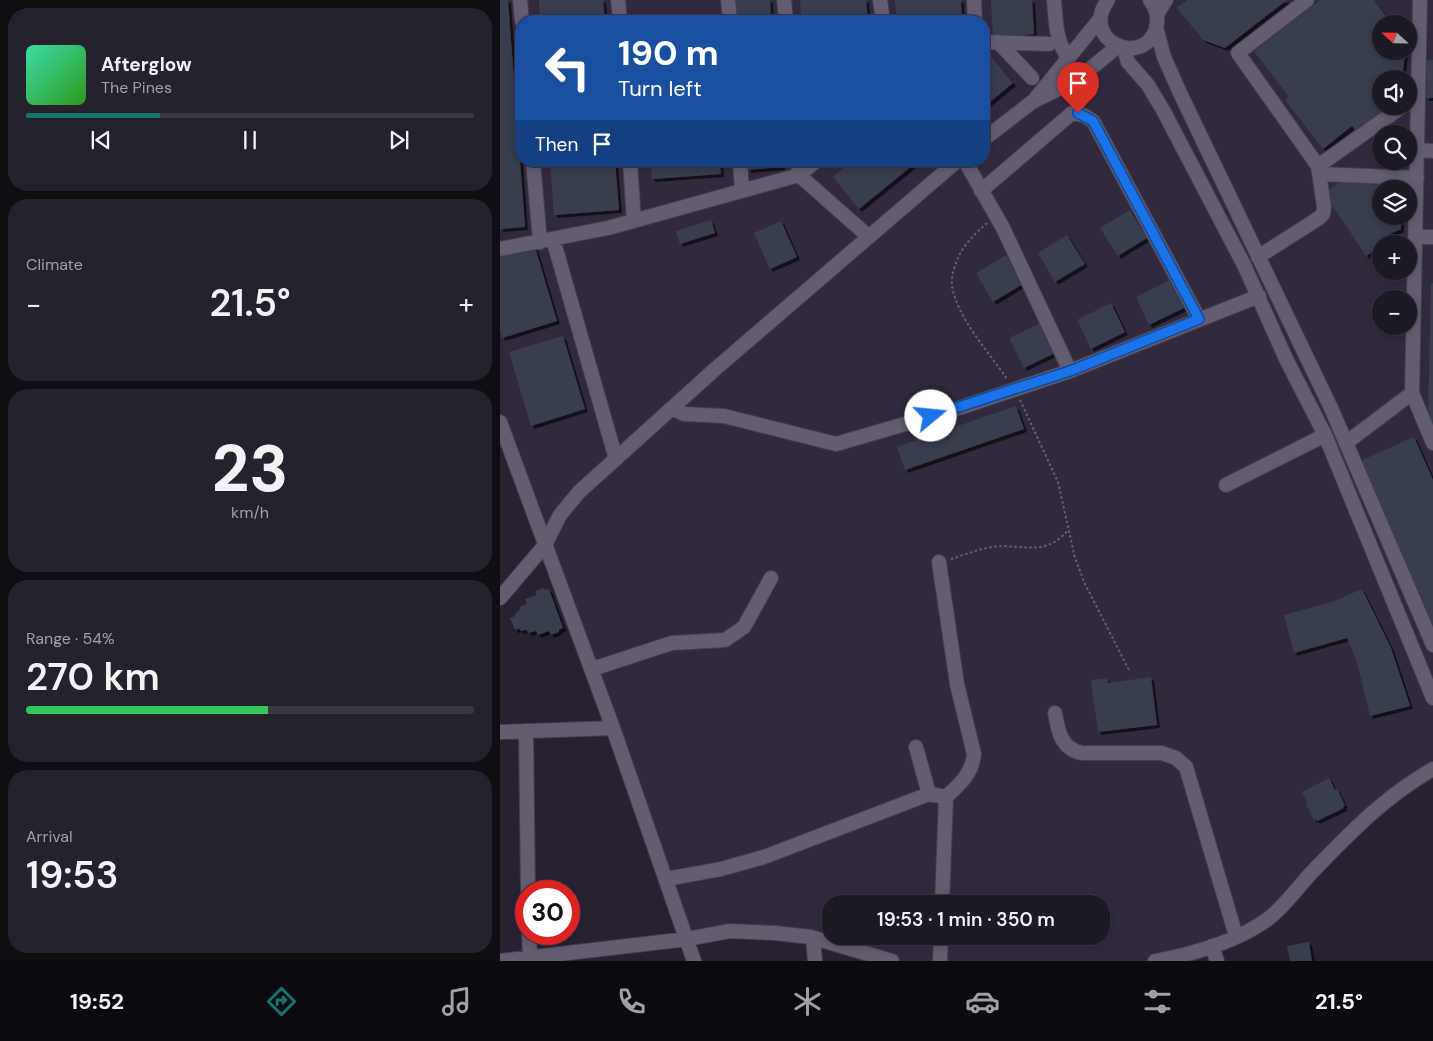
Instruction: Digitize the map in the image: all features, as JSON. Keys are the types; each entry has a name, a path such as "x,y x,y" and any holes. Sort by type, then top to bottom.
{"street":[{"path":"520,0 521,15"},
{"path":"618,0 619,15"},
{"path":"728,0 729,15"},
{"path":"784,0 785,15"},
{"path":"880,0 881,15"},
{"path":"974,0 975,15"},
{"path":"1054,0 1058,37 1061,47 1068,57"},
{"path":"1150,0 1157,20 1164,57 1258,257 1314,370 1433,645"},
{"path":"1103,6 1103,32 1112,43 1121,47 1138,47 1150,39 1166,0"},
{"path":"1258,257 1321,216 1324,207 1319,170 1238,53 1307,0"},
{"path":"1416,70 1420,0"},
{"path":"1032,102 1068,57 1103,6"},
{"path":"991,42 1049,44"},
{"path":"991,42 1032,78"},
{"path":"990,134 1032,102 1060,88 1121,47"},
{"path":"1121,47 1128,62 1148,86 1164,110 1259,296 1286,360 1325,435 1433,698"},
{"path":"981,190 1072,113 1088,117 1093,121 1199,319"},
{"path":"1319,170 1391,115"},
{"path":"1417,150 1433,151"},
{"path":"534,167 546,240 616,459"},
{"path":"630,167 634,221"},
{"path":"740,167 742,190"},
{"path":"500,598 545,545 554,524 572,499 672,408 950,167"},
{"path":"968,167 995,215 1070,371"},
{"path":"500,250 634,221 742,190 799,168 869,237"},
{"path":"1319,170 1417,178"},
{"path":"1416,235 1417,170"},
{"path":"1417,237 1433,237"},
{"path":"1415,280 1412,393 1433,443"},
{"path":"672,408 684,414 724,416 836,444 950,411 1070,371 1259,296"},
{"path":"1346,443 1412,393"},
{"path":"500,422 506,455 545,545 592,669 694,961"},
{"path":"1226,485 1325,435"},
{"path":"939,562 957,684 974,754 972,766 967,776 946,797 942,895"},
{"path":"592,669 672,644 725,640 744,627 771,578"},
{"path":"1055,713 1061,738 1072,750 1082,753 1162,753 1176,758 1186,767 1236,936"},
{"path":"500,732 613,728"},
{"path":"526,731 528,880"},
{"path":"916,747 929,794"},
{"path":"1155,961 1185,955 1212,946 1236,936 1269,918 1367,815 1398,791 1433,768"},
{"path":"666,879 721,869 764,857 929,794 946,797"},
{"path":"500,960 530,956 576,956 730,931 775,933 813,938 892,961"},
{"path":"813,938 815,961"},
{"path":"530,945 530,956"},
{"path":"940,945 940,961"},
{"path":"1212,946 1217,961"}],"path":[{"path":"995,215 964,248 956,264 952,284 960,312 1015,389 1058,482 1075,558 1085,584 1130,672"},
{"path":"939,562 992,547 1032,549 1045,546 1058,540 1069,529"}],"shaded area":[{"path":"500,0 1433,0 1433,769 1404,787 1269,919 1159,961 891,961 838,945 1110,945 1110,895 822,895 822,940 812,937 692,938 500,419"}],"building":[{"path":"500,0 508,0 515,93 515,167 521,167 525,227 500,229"},
{"path":"539,0 603,0 604,15 540,15"},
{"path":"735,0 770,0 771,15 736,15"},
{"path":"800,0 866,0 867,15 801,15"},
{"path":"895,0 961,0 962,15 896,15"},
{"path":"991,0 1032,0 1034,34 993,38"},
{"path":"1187,0 1287,0 1225,48 1203,40 1177,8"},
{"path":"1320,0 1374,0 1385,15 1372,15 1372,60 1404,60 1403,70 1372,70 1372,115 1383,115 1358,134 1352,126 1323,149 1285,100 1289,97 1254,51"},
{"path":"990,55 1013,83 990,102"},
{"path":"1427,60 1433,60 1433,98 1426,98"},
{"path":"550,167 615,167 619,210 554,215"},
{"path":"651,167 720,167 721,174 652,179"},
{"path":"748,167 782,167 748,170"},
{"path":"845,167 911,167 859,209 833,177"},
{"path":"1342,180 1372,183 1372,225 1401,225 1401,229 1388,235 1372,235 1372,252 1366,256 1325,194"},
{"path":"1130,210 1147,238 1118,256 1100,228"},
{"path":"711,220 715,233 680,244 676,231"},
{"path":"781,221 797,257 770,269 754,233"},
{"path":"1067,235 1085,264 1055,282 1038,253"},
{"path":"535,247 557,321 502,338 500,331 500,257"},
{"path":"1006,255 1023,284 993,302 976,273"},
{"path":"1170,280 1184,308 1149,325 1136,297"},
{"path":"1431,283 1433,283 1433,429 1428,417"},
{"path":"1111,303 1125,332 1091,349 1077,320"},
{"path":"1041,323 1055,353 1024,368 1009,338"},
{"path":"563,336 585,409 531,426 509,352"},
{"path":"1016,406 1024,429 905,470 897,447"},
{"path":"1414,437 1433,480 1433,628 1358,462"},
{"path":"544,588 545,590 549,589 563,628 551,635 549,631 538,635 536,631 528,633 527,630 515,630 510,618 515,616 520,610 519,607 527,604 525,599 537,595 535,591"},
{"path":"1362,589 1391,648 1410,706 1370,716 1357,662 1347,638 1294,653 1284,615 1332,602"},
{"path":"1151,677 1157,725 1098,732 1091,680 1107,678 1108,683"},
{"path":"1329,778 1345,805 1343,806 1344,808 1317,821 1316,819 1314,820 1302,792"},
{"path":"1309,942 1312,961 1290,961 1287,946"}],"route":[{"path":"931,416 1070,371 1199,319 1093,121 1078,113"}]}
